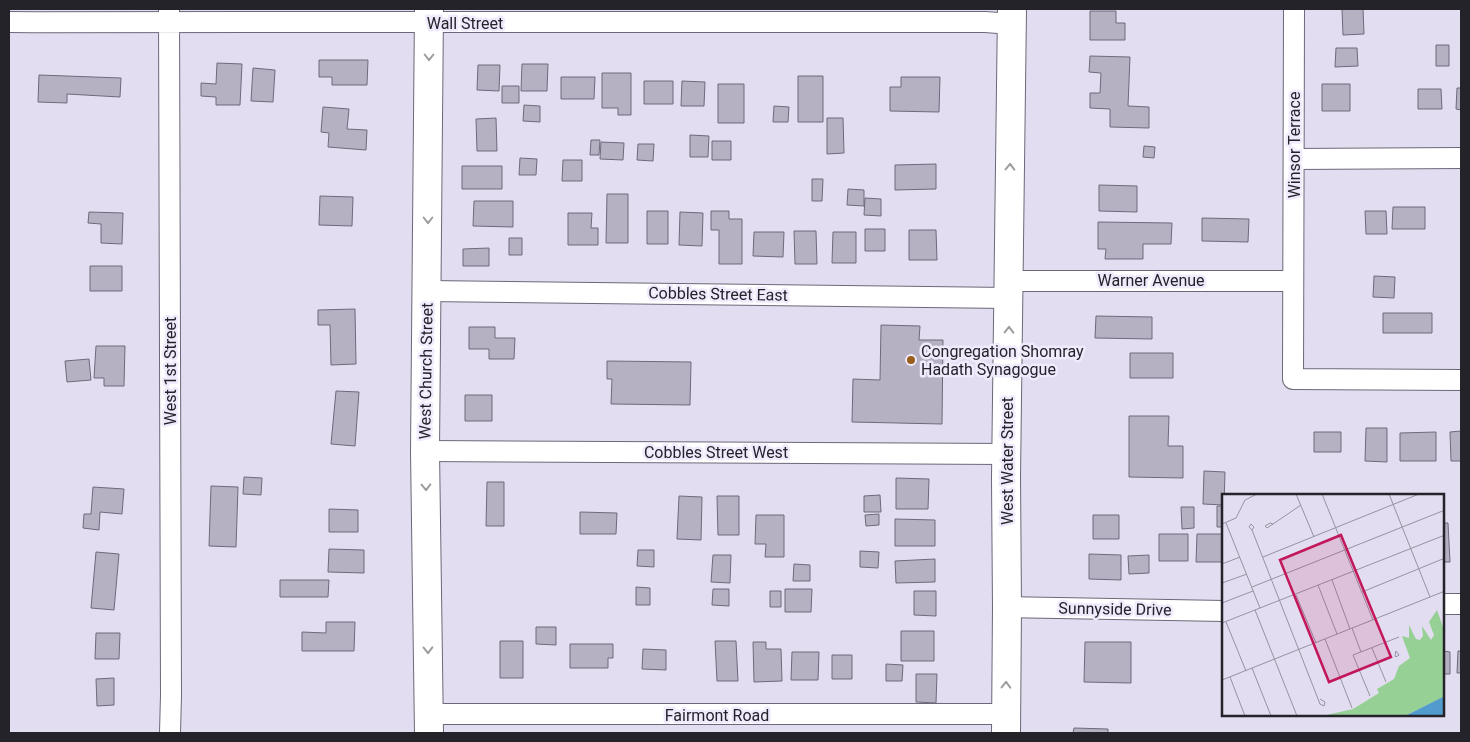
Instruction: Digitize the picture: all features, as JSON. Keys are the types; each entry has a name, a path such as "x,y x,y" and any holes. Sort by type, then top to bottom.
{"main road":[{"name":"West Church Street","path":"429,16 425,451 429,724"},
{"name":"West Water Street","path":"1006,724 1008,289 1012,16"}],"street":[{"name":"Winsor Terrace","path":"1294,9 1293,379 1461,380"},
{"name":"Wall Street","path":"9,22 169,16 676,15 984,22 1012,16"},
{"name":"West 1st Street","path":"169,16 170,733"},
{"path":"1294,160 1461,158"},
{"name":"Warner Avenue","path":"1008,289 1293,281"},
{"name":"Cobbles Street East","path":"427,291 1008,289"},
{"name":"Cobbles Street West","path":"425,451 1007,454"},
{"path":"1445,604 1461,604"},
{"name":"Sunnyside Drive","path":"1007,607 1222,611"},
{"name":"Fairmont Road","path":"429,724 1006,724"}],"building":[{"path":"1342,9 1363,9 1364,34 1343,35"},
{"path":"1090,11 1116,11 1116,23 1125,23 1125,40 1090,40"},
{"path":"1436,45 1449,45 1449,66 1436,66"},
{"path":"1336,48 1357,48 1358,66 1335,67"},
{"path":"1090,56 1130,57 1128,106 1149,107 1149,128 1110,127 1110,109 1090,108 1090,93 1100,93 1101,73 1089,72"},
{"path":"319,60 368,60 367,85 332,85 332,77 319,77"},
{"path":"217,63 242,64 240,105 216,105 216,97 201,96 201,83 216,84"},
{"path":"522,64 548,64 547,91 521,91"},
{"path":"478,65 500,65 499,91 477,90"},
{"path":"253,68 275,70 273,102 251,101"},
{"path":"602,73 631,73 631,115 618,115 618,108 602,108"},
{"path":"39,75 121,78 120,97 67,94 67,103 38,102"},
{"path":"798,76 823,76 823,122 798,122"},
{"path":"561,77 595,77 594,99 561,99"},
{"path":"901,77 940,77 939,112 890,111 890,87 901,87"},
{"path":"644,81 673,81 673,104 644,104"},
{"path":"682,81 705,82 704,106 681,106"},
{"path":"718,84 744,84 744,123 718,123"},
{"path":"1322,84 1350,84 1350,111 1322,111"},
{"path":"502,86 519,86 519,103 502,103"},
{"path":"1457,88 1461,88 1461,110 1456,109"},
{"path":"1418,89 1441,89 1442,109 1418,109"},
{"path":"524,105 540,106 540,122 523,121"},
{"path":"774,106 789,107 788,122 773,122"},
{"path":"323,107 349,109 347,129 367,130 366,150 328,147 329,133 321,132"},
{"path":"496,118 497,151 477,151 476,119"},
{"path":"827,118 843,118 844,153 827,154"},
{"path":"690,135 709,136 708,157 690,157"},
{"path":"591,140 600,140 599,155 590,155"},
{"path":"712,141 731,141 731,160 712,160"},
{"path":"601,142 624,143 623,160 600,159"},
{"path":"638,144 654,144 653,161 637,160"},
{"path":"1144,146 1155,147 1154,158 1143,157"},
{"path":"520,158 537,159 536,175 519,175"},
{"path":"563,160 582,160 582,181 562,181"},
{"path":"936,164 936,189 895,190 895,165"},
{"path":"462,166 502,166 502,189 462,189"},
{"path":"812,179 823,179 822,201 812,201"},
{"path":"1099,185 1137,186 1137,212 1099,211"},
{"path":"848,189 864,190 864,206 847,205"},
{"path":"607,194 628,194 628,243 606,243"},
{"path":"320,196 353,197 352,226 319,225"},
{"path":"865,198 881,199 881,216 864,215"},
{"path":"474,201 513,201 513,227 473,226"},
{"path":"1393,207 1425,207 1425,229 1392,229"},
{"path":"647,211 668,211 668,244 647,244"},
{"path":"711,211 729,211 729,219 742,219 742,264 719,264 719,230 711,230"},
{"path":"1365,211 1386,211 1387,234 1366,234"},
{"path":"89,212 123,213 122,244 101,243 101,224 88,223"},
{"path":"680,212 703,213 702,246 679,245"},
{"path":"568,213 592,213 591,228 598,228 598,245 568,245"},
{"path":"1202,218 1249,219 1248,242 1202,241"},
{"path":"1098,222 1172,223 1171,244 1143,244 1143,259 1105,259 1106,249 1098,249"},
{"path":"865,229 885,229 885,251 865,251"},
{"path":"909,230 936,230 937,260 909,260"},
{"path":"794,231 816,231 817,264 795,264"},
{"path":"754,232 784,232 783,257 753,256"},
{"path":"833,232 856,232 856,263 832,263"},
{"path":"509,238 522,238 522,255 509,255"},
{"path":"489,248 489,266 463,266 463,249"},
{"path":"90,266 122,266 122,291 90,291"},
{"path":"1374,276 1395,277 1394,298 1373,297"},
{"path":"355,309 356,364 331,365 330,325 318,325 318,310"},
{"path":"1383,313 1432,313 1432,333 1383,333"},
{"path":"1096,316 1152,317 1152,339 1095,338"},
{"name":"Congregation Shomray Hadath Synagogue","path":"881,325 920,326 919,340 943,340 942,424 852,422 853,379 880,380"},
{"path":"469,327 495,327 495,338 515,338 514,359 489,359 489,349 469,349"},
{"path":"96,346 125,346 124,386 104,386 104,378 94,378"},
{"path":"1130,353 1173,353 1173,378 1130,378"},
{"path":"89,359 91,380 67,382 65,361"},
{"path":"607,361 691,362 690,405 611,404 612,379 607,379"},
{"path":"336,391 359,392 355,446 331,444"},
{"path":"465,395 492,395 492,421 465,421"},
{"path":"1129,416 1169,416 1168,446 1183,446 1183,478 1129,477"},
{"path":"1366,428 1387,428 1387,462 1365,461"},
{"path":"1461,431 1461,461 1451,461 1450,432"},
{"path":"1314,432 1341,432 1341,452 1314,452"},
{"path":"1436,432 1436,461 1400,461 1400,433"},
{"path":"1204,471 1225,472 1222,505 1203,504"},
{"path":"244,477 262,478 261,495 243,494"},
{"path":"896,478 929,479 928,509 896,509"},
{"path":"487,482 504,482 504,526 486,526"},
{"path":"211,486 238,487 236,547 209,546"},
{"path":"93,487 124,489 122,514 100,512 99,530 83,528 84,514 91,514"},
{"path":"880,495 881,512 864,512 864,496"},
{"path":"679,496 702,497 701,540 677,539"},
{"path":"717,496 739,496 739,535 718,535"},
{"path":"1217,506 1222,506 1222,527 1217,527"},
{"path":"1181,507 1194,507 1194,528 1182,529"},
{"path":"329,509 358,510 358,532 329,532"},
{"path":"580,512 617,513 616,534 580,534"},
{"path":"879,514 879,525 866,526 865,515"},
{"path":"756,515 784,515 784,557 765,557 766,544 755,544"},
{"path":"1093,515 1119,515 1119,539 1093,539"},
{"path":"895,519 935,520 935,546 895,546"},
{"path":"1445,523 1448,523 1450,562 1445,562"},
{"path":"1159,534 1188,534 1188,561 1159,561"},
{"path":"1197,534 1222,534 1222,562 1196,562"},
{"path":"329,549 364,550 364,573 328,572"},
{"path":"638,550 654,550 654,567 637,566"},
{"path":"860,551 879,552 878,568 860,567"},
{"path":"96,552 119,554 114,610 91,608"},
{"path":"1089,554 1121,555 1121,580 1089,579"},
{"path":"713,555 731,555 730,583 711,582"},
{"path":"1149,555 1149,573 1129,574 1128,556"},
{"path":"935,559 935,582 896,583 895,561"},
{"path":"794,564 810,565 810,581 793,581"},
{"path":"280,580 329,580 328,597 280,597"},
{"path":"636,587 650,588 650,605 636,605"},
{"path":"713,589 729,589 729,606 712,605"},
{"path":"785,589 812,589 811,612 785,612"},
{"path":"770,591 781,591 781,607 770,607"},
{"path":"914,591 936,591 936,616 914,615"},
{"path":"326,622 355,622 354,651 302,651 302,632 326,633"},
{"path":"536,627 556,627 556,645 536,644"},
{"path":"901,631 934,631 934,661 901,661"},
{"path":"96,633 120,633 119,659 95,659"},
{"path":"500,641 523,641 523,678 500,678"},
{"path":"715,641 736,641 738,681 717,681"},
{"path":"753,642 766,642 766,649 781,649 782,681 754,682"},
{"path":"1085,642 1131,642 1131,683 1084,682"},
{"path":"570,644 613,644 613,658 608,658 608,668 570,668"},
{"path":"643,649 666,650 666,670 642,669"},
{"path":"1445,651 1450,652 1450,674 1445,674"},
{"path":"1458,651 1461,651 1461,673 1457,673"},
{"path":"792,652 819,652 818,680 791,680"},
{"path":"832,655 852,655 852,679 832,679"},
{"path":"886,664 903,665 902,681 886,681"},
{"path":"916,674 937,674 936,703 916,702"},
{"path":"114,678 114,705 97,706 96,679"},
{"path":"1074,728 1108,729 1108,733 1073,733"}],"place":[{"name":"Congregation Shomray Hadath Synagogue","path":"911,360"}]}
